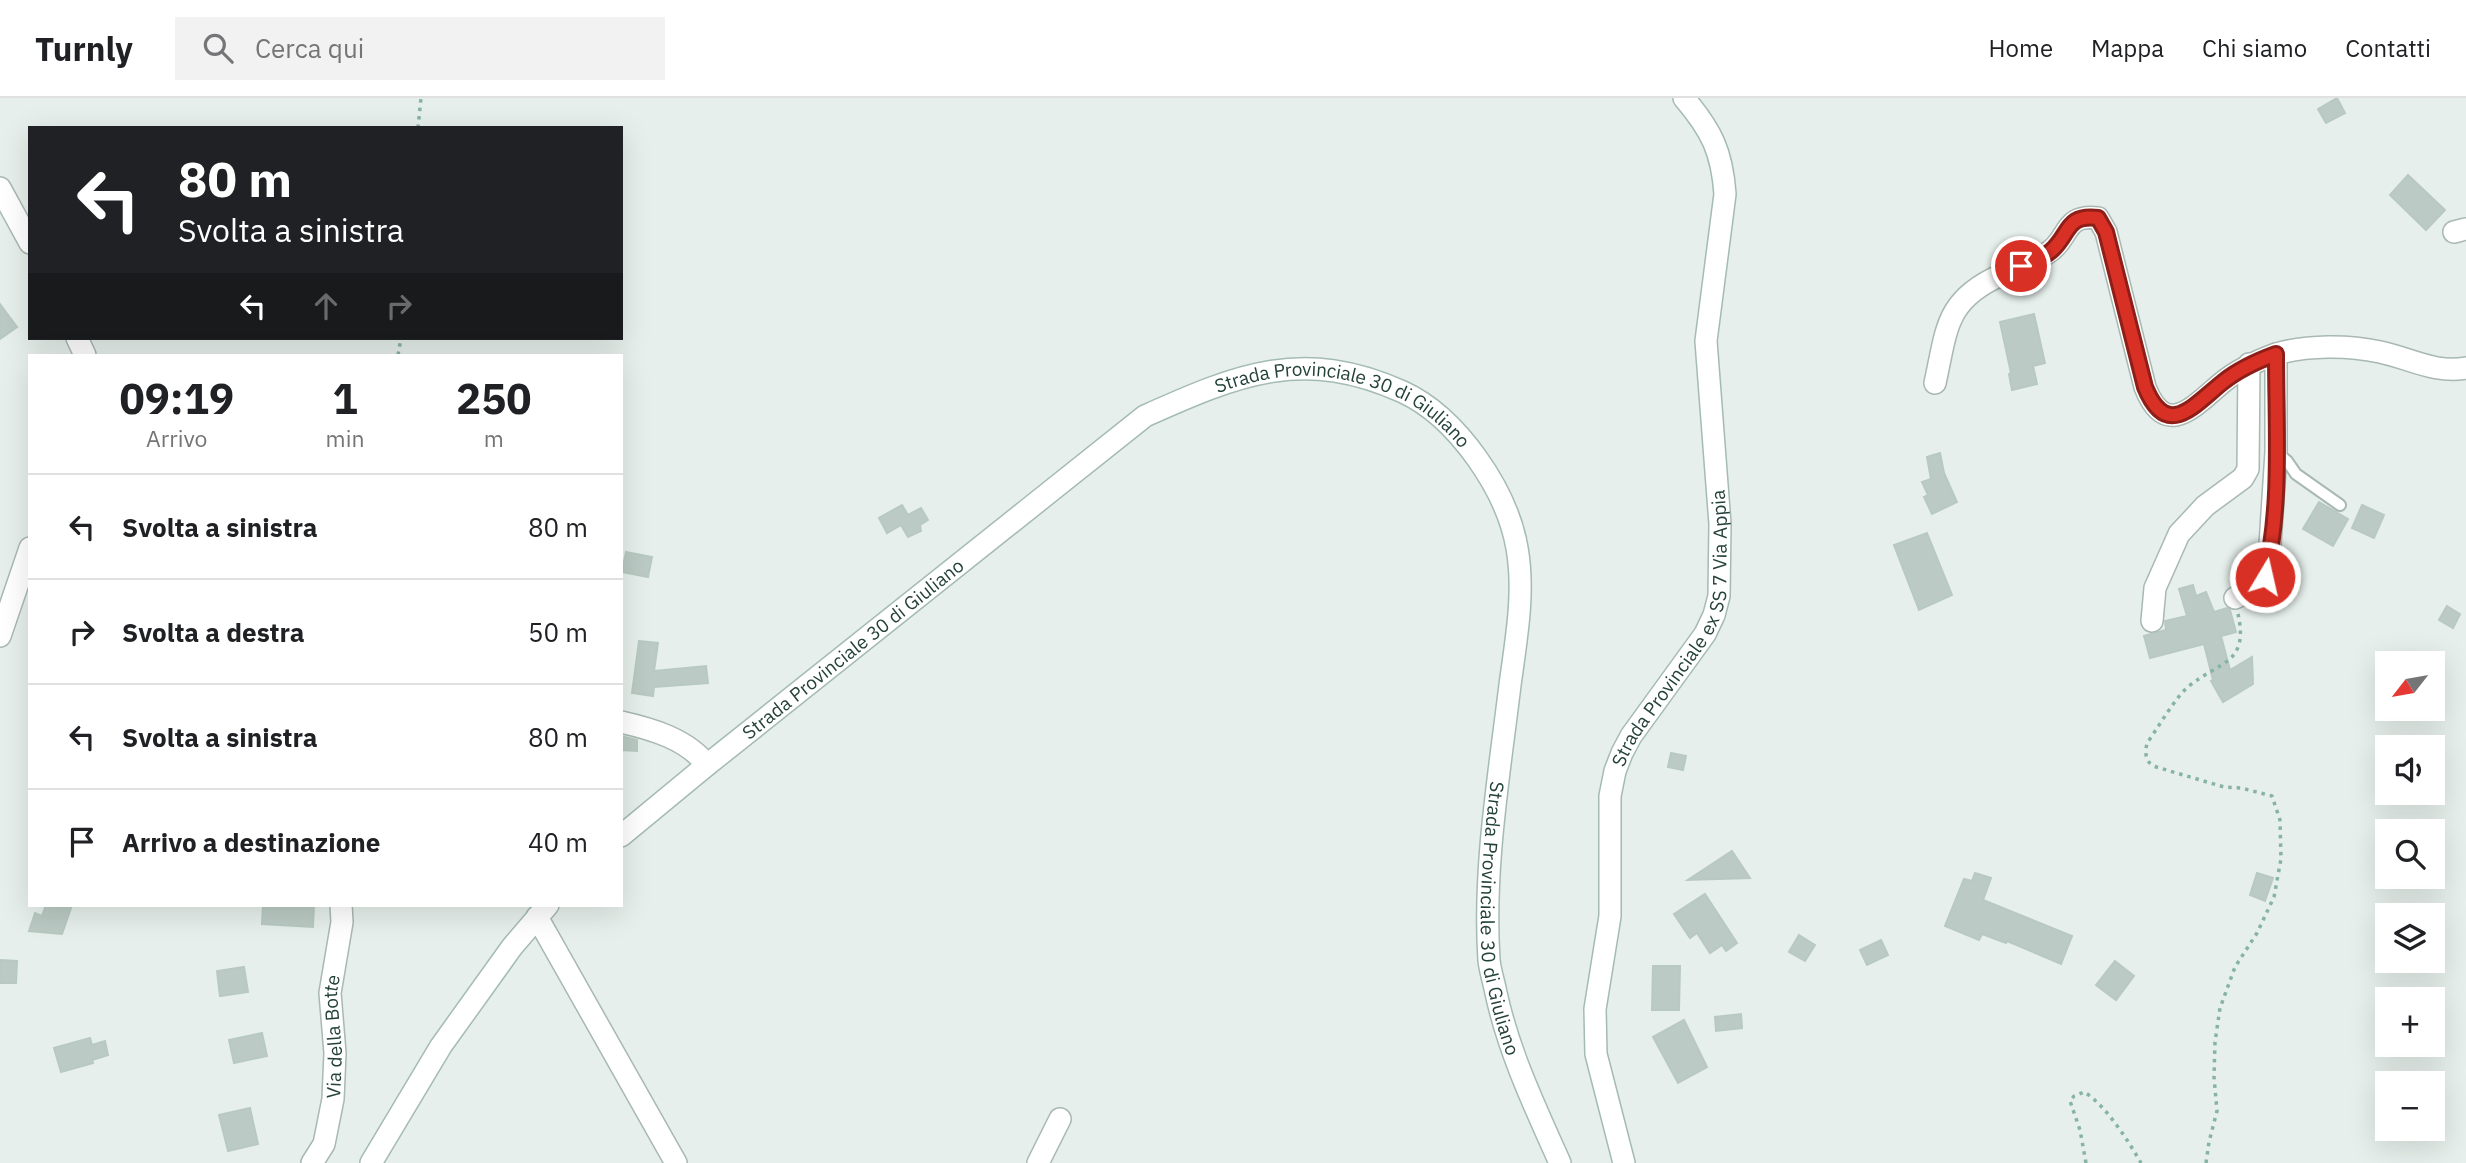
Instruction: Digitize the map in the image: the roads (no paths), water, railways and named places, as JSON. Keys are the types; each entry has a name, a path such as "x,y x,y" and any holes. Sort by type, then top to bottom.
{"street":[{"name":"Strada Provinciale ex SS 7 Via Appia","path":"1624,1163 1597,1054 1595,1009 1610,916 1610,796 1615,771 1631,736 1705,634 1714,615 1721,580 1720,524 1706,341 1725,194 1724,175 1712,138 1684,98"},
{"path":"0,188 28,239"},
{"path":"1935,383 1951,316 1960,301 1979,285 2053,250 2066,229 2086,217 2098,218 2106,232 2145,387 2157,408 2166,415 2186,413 2249,364 2288,351 2336,348 2380,352 2421,364 2454,370 2466,368"},
{"path":"2235,598 2257,586 2265,577 2271,537 2276,452 2276,354"},
{"path":"2152,621 2155,589 2179,534 2205,506 2243,478 2248,469 2249,364"},
{"name":"Strada Provinciale 30 di Giuliano","path":"623,834 1145,416 1209,387 1256,373 1292,368 1332,369 1374,379 1418,399 1447,423 1500,494 1517,547 1520,599 1488,889 1489,962 1502,1023 1520,1073 1560,1163"},
{"path":"0,636 28,554"},
{"path":"623,722 647,728 676,740 699,755 707,765"},
{"name":"Via della Botte","path":"312,1163 324,1144 333,1099 335,1053 330,993 342,922 341,907"},
{"path":"371,1163 442,1046 540,910 676,1163"},
{"path":"1038,1163 1060,1119"}],"lane":[{"path":"2276,452 2296,474 2340,505"}]}
